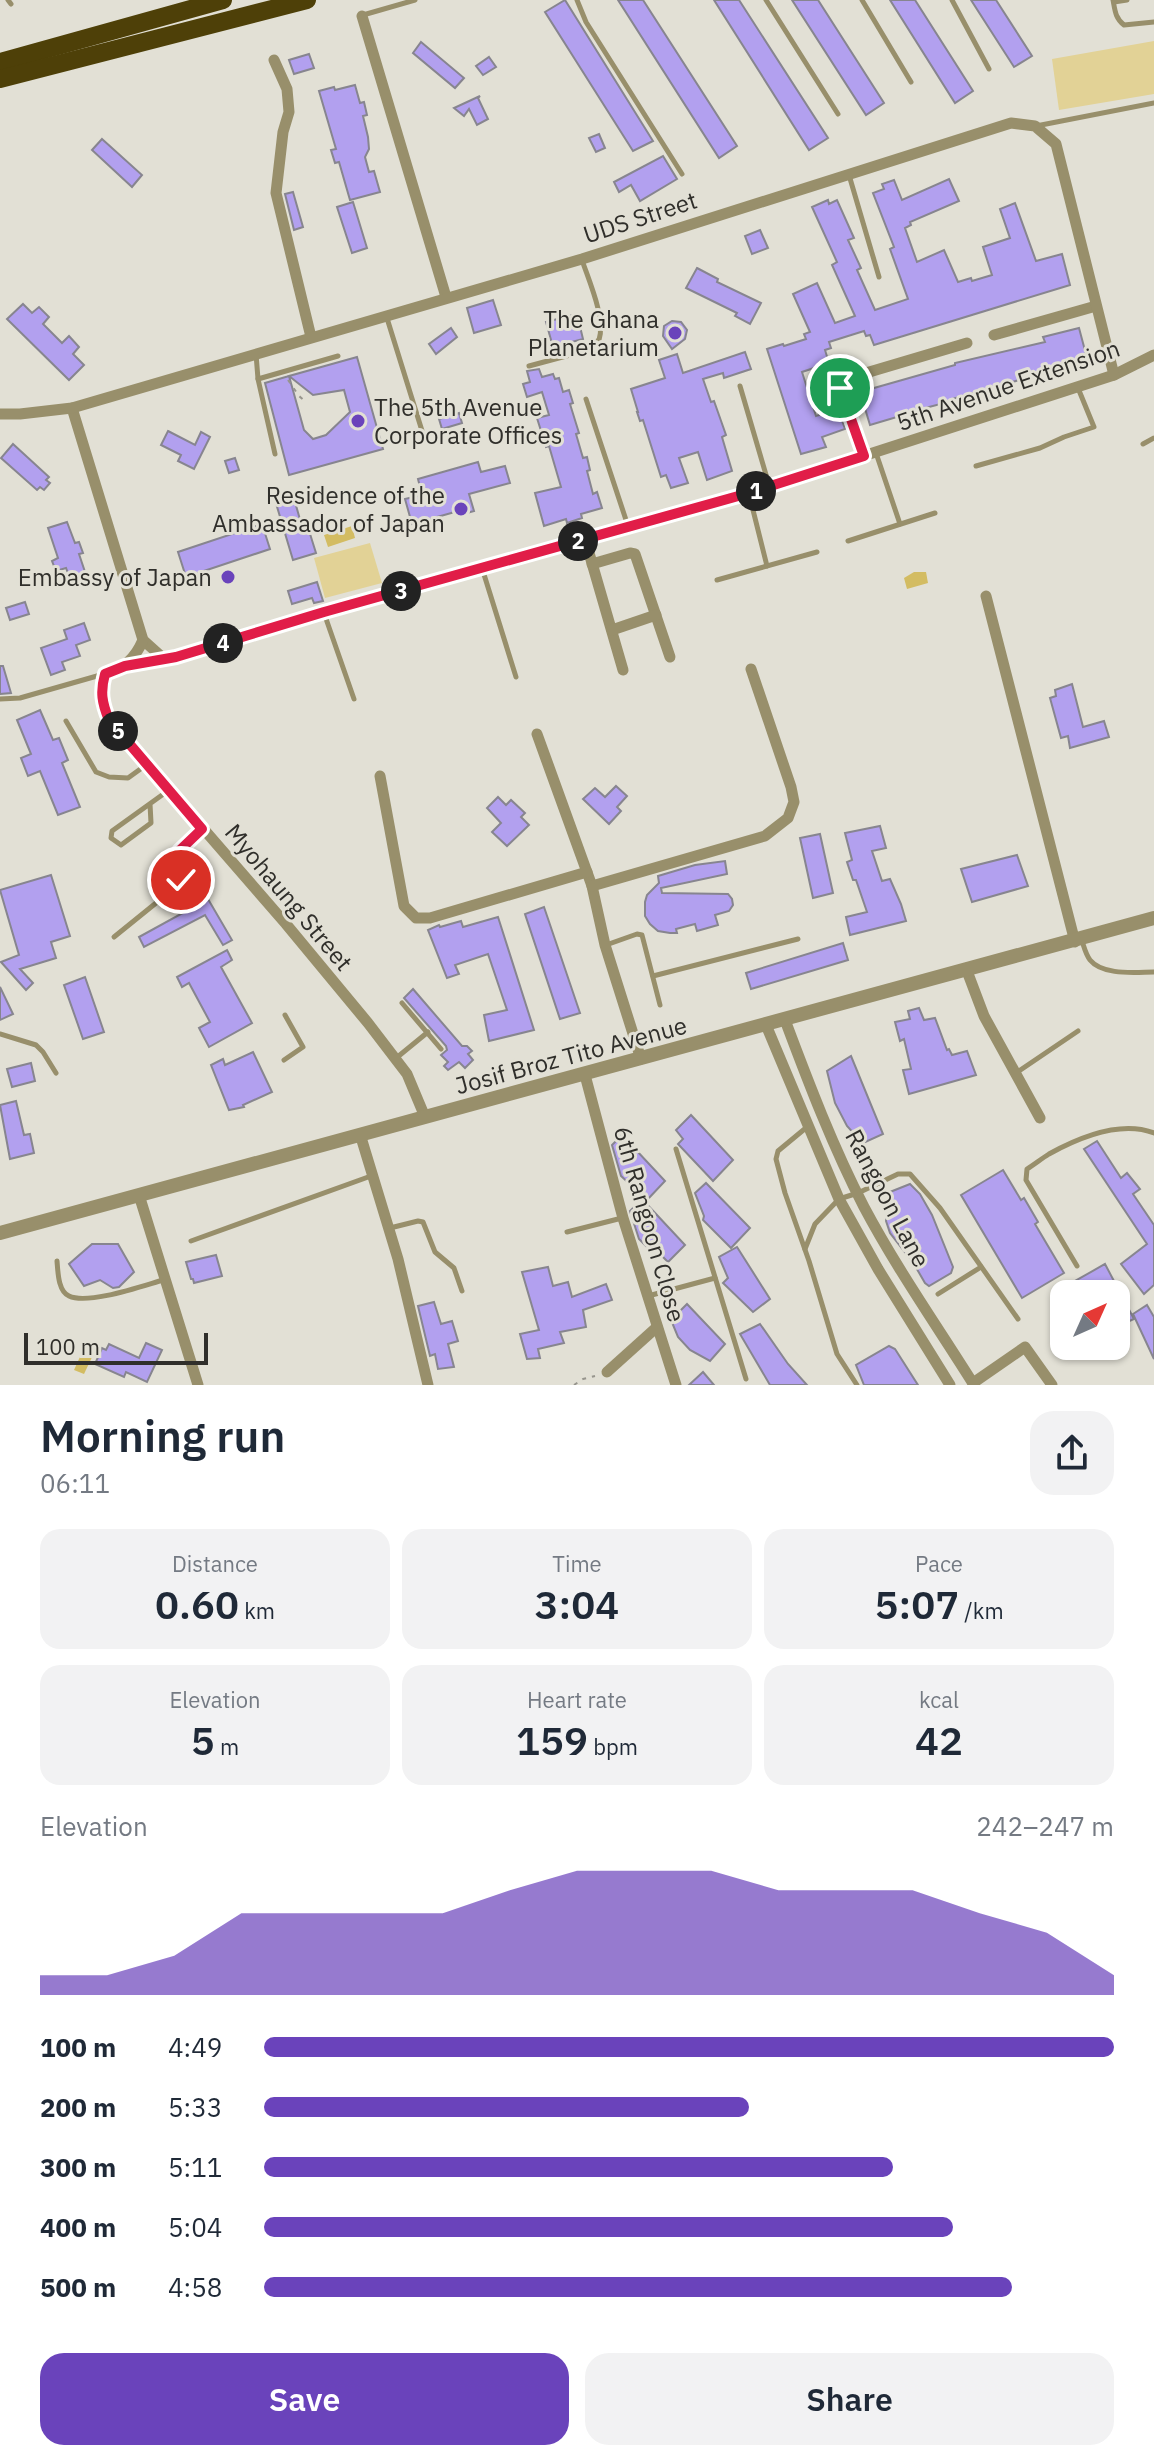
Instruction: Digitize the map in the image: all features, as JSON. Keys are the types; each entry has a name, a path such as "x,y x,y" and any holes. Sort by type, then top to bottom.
{"highway":[{"path":"0,62 223,0"},
{"path":"0,79 307,0"}],"street":[{"path":"362,16 446,297"},
{"path":"274,60 287,89 289,112 283,132 276,193 311,337"},
{"name":"UDS Street","path":"0,414 72,408 582,259 1011,123 1035,126"},
{"path":"1035,126 1056,144 1114,375"},
{"path":"994,335 1096,306"},
{"path":"870,454 840,388 844,382 967,343"},
{"name":"5th Avenue Extension","path":"125,666 176,657 324,612 769,487 1114,375 1154,355"},
{"path":"72,408 143,640 163,658"},
{"path":"585,539 623,670"},
{"path":"592,564 635,554 670,657"},
{"path":"986,596 1078,941"},
{"path":"612,630 656,615"},
{"path":"105,674 125,666 139,650 143,640"},
{"path":"592,886 750,841 776,829 788,818 794,802 791,787 751,669"},
{"name":"Myohaung Street","path":"105,674 101,689 102,704 109,720 286,924 407,1074 425,1117"},
{"path":"537,734 592,886 605,945 641,1059"},
{"path":"380,776 404,906 416,918 430,918 587,872"},
{"name":"Josif Broz Tito Avenue","path":"0,1233 1154,918"},
{"path":"967,971 984,1016 1040,1118"},
{"name":"Rangoon Lane","path":"785,1020 818,1110 858,1193 911,1289 974,1384"},
{"name":"Rangoon Lane","path":"766,1025 839,1199 950,1385"},
{"name":"6th Rangoon Close","path":"585,1075 623,1218 676,1385"},
{"path":"360,1134 398,1259 428,1385"},
{"path":"139,1195 198,1385"},
{"path":"607,1372 657,1327"},
{"path":"974,1384 1025,1347 1052,1385"}],"lane":[{"path":"362,16 415,0"},
{"path":"577,0 586,22 682,174"},
{"path":"766,0 838,114"},
{"path":"862,0 911,82"},
{"path":"952,0 989,69"},
{"path":"1127,0 1113,1 1118,21 1124,25 1154,22"},
{"path":"1035,126 1154,103"},
{"path":"849,174 879,277"},
{"path":"529,366 570,355 599,340 600,318 582,259"},
{"path":"386,315 423,434"},
{"path":"256,353 258,379 275,454"},
{"path":"258,379 338,356"},
{"path":"740,386 769,487"},
{"path":"976,466 1040,448 1094,427 1078,387"},
{"path":"586,399 629,527"},
{"path":"1143,444 1154,438"},
{"path":"870,454 900,524"},
{"path":"749,493 768,566"},
{"path":"848,541 935,513"},
{"path":"717,580 817,552"},
{"path":"482,568 516,677"},
{"path":"324,612 354,699"},
{"path":"0,699 20,698 105,674"},
{"path":"66,721 96,772 109,777 128,778 147,764"},
{"path":"150,804 151,823 121,845 116,844 111,838 112,831 169,790"},
{"path":"114,937 177,886 182,872 176,858 179,851 202,829"},
{"path":"605,945 642,935 660,1005"},
{"path":"653,976 798,939"},
{"path":"1078,941 1091,961 1103,968 1121,972 1154,972"},
{"path":"402,1003 441,1049"},
{"path":"284,1060 303,1047 285,1015"},
{"path":"1015,1073 1078,1031"},
{"path":"395,1059 428,1032"},
{"path":"0,1034 36,1045 56,1073"},
{"path":"809,1125 778,1151 776,1159 837,1354 857,1385"},
{"path":"1077,1266 1026,1180 1027,1169 1046,1155 1095,1134 1127,1128 1154,1133"},
{"path":"676,1149 746,1379"},
{"path":"805,1249 815,1224 839,1199 898,1174 910,1174 940,1208 1018,1319"},
{"path":"191,1241 373,1175"},
{"path":"567,1232 623,1218"},
{"path":"389,1229 423,1222 435,1252 454,1268 462,1291"},
{"path":"57,1261 63,1291 69,1297 92,1298 165,1279"},
{"path":"938,1294 981,1267"},
{"path":"647,1296 715,1278"}],"path":[{"path":"284,372 306,402"},
{"path":"574,1385 607,1372"}],"shaded area":[{"path":"1154,41 1154,94 1059,110 1052,59"},
{"path":"352,526 355,538 328,547 324,535"},
{"path":"370,543 382,583 325,598 314,558"},
{"path":"914,572 926,572 928,583 907,589 904,578"},
{"path":"84,1348 94,1353 84,1374 74,1370"}],"building":[{"path":"565,0 653,141 633,151 545,12"},
{"path":"618,0 643,0 737,146 719,158"},
{"path":"714,0 739,0 828,138 809,150"},
{"path":"792,0 818,0 884,103 866,115"},
{"path":"890,0 915,0 973,91 955,103"},
{"path":"971,0 996,0 1032,56 1014,67"},
{"path":"421,42 464,78 455,88 413,53"},
{"path":"309,54 314,68 294,74 289,60"},
{"path":"489,57 496,67 483,75 476,66"},
{"path":"355,85 367,115 363,116 369,149 365,157 369,172 374,171 380,192 350,200 339,162 335,163 331,150 336,149 319,91"},
{"path":"480,96 478,98 488,119 477,125 469,109 464,116 454,108"},
{"path":"599,134 605,148 596,152 589,138"},
{"path":"102,139 142,175 132,187 92,150"},
{"path":"663,156 677,179 640,201 631,185 619,192 614,182"},
{"path":"949,179 959,201 910,222 911,225 905,228 917,262 944,250 958,282 992,275 983,247 1010,238 1000,209 1015,203 1036,261 1062,254 1070,285 874,345 870,335 866,336 864,331 829,342 831,348 825,350 829,363 802,372 816,416 838,409 845,429 822,437 826,447 801,454 767,349 806,339 804,334 810,332 793,294 817,283 835,323 855,316 832,265 837,262 812,207 828,200 829,204 837,200 854,238 848,240 861,268 857,270 875,310 908,299 890,249 894,247 873,193 884,189 882,184 894,180 902,200"},
{"path":"293,192 303,227 294,230 285,194"},
{"path":"353,202 367,248 352,253 337,207"},
{"path":"760,230 768,248 752,254 745,236"},
{"path":"697,268 718,279 717,282 761,303 750,324 735,316 737,313 686,288"},
{"path":"493,300 501,325 474,333 467,308"},
{"path":"23,304 32,313 39,307 49,317 43,324 62,343 69,336 79,347 73,354 84,365 69,380 7,319"},
{"path":"577,314 583,339 553,347 546,322"},
{"name":"The Ghana Planetarium","path":"672,321 681,322 687,330 685,339 672,349 663,336 664,326"},
{"path":"451,328 457,337 436,354 429,344"},
{"path":"1079,328 1087,358 1043,369 1044,373 870,425 860,392 955,363 1045,342 1043,337"},
{"path":"745,352 751,369 724,378 723,373 703,379 726,435 722,437 732,471 707,480 698,452 679,458 688,483 671,488 666,475 661,477 631,389 665,378 659,360 677,354 683,373"},
{"name":"The 5th Avenue Corporate Offices","path":"357,357 383,449 289,475 265,383 289,376","holes":["289,376 313,395 344,390 350,412 326,435 313,439 304,430"]},
{"path":"539,369 542,377 553,374 555,379 559,378 563,392 569,390 579,433 576,434 583,458 587,457 593,494 597,492 602,508 581,514 582,518 567,523 566,519 544,526 535,493 561,487 537,418 549,415 542,392 527,397 523,384 530,382 527,371"},
{"path":"459,413 462,423 442,429 439,419"},
{"path":"168,431 195,445 201,432 210,437 194,469 178,461 181,455 161,445"},
{"path":"13,444 49,477 46,480 50,483 44,490 40,487 37,490 1,458"},
{"path":"235,458 239,470 229,473 225,461"},
{"path":"478,462 481,472 505,466 510,483 469,494 474,511 463,514 462,510 412,524 405,499 422,495 418,479"},
{"path":"293,495 301,523 306,521 316,553 293,560 275,500"},
{"path":"67,522 75,543 79,542 83,553 79,554 86,575 71,581 66,568 56,571 52,561 58,558 48,528"},
{"path":"262,524 270,549 186,577 178,552"},
{"path":"317,582 323,601 314,603 312,598 292,604 288,591"},
{"path":"25,602 29,614 10,620 6,608"},
{"path":"84,623 90,640 76,645 80,656 62,662 65,670 51,675 41,648 67,639 64,630"},
{"path":"0,666 3,666 11,693 0,694"},
{"path":"1072,684 1083,727 1104,721 1109,737 1070,748 1068,736 1061,738 1050,698 1056,696 1055,690"},
{"path":"40,710 53,740 59,738 68,760 62,763 80,807 58,815 40,771 28,776 21,758 31,754 17,720"},
{"path":"616,786 627,796 617,807 621,811 609,824 583,799 595,788 605,797"},
{"path":"498,797 506,805 511,800 525,813 521,817 529,825 507,846 492,832 501,823 487,808"},
{"path":"880,826 886,848 872,851 882,881 890,879 906,921 850,935 846,917 867,912 847,862 852,860 845,833"},
{"path":"820,834 833,893 813,898 800,838"},
{"path":"1017,855 1028,886 972,902 961,869"},
{"path":"725,861 727,874 661,888 662,893 728,894 733,905 729,911 715,915 718,925 697,931 695,924 670,933 658,931 650,924 645,916 645,902 647,895 659,883 658,876 695,865"},
{"path":"51,875 70,936 51,942 56,958 20,969 33,983 26,990 1,962 19,955 0,890"},
{"path":"208,899 232,940 223,945 205,915 144,947 139,937"},
{"path":"544,907 580,1013 560,1019 525,914"},
{"path":"498,917 534,1030 489,1041 484,1015 507,1010 488,954 455,965 459,974 447,978 428,930 461,921 463,927"},
{"path":"843,943 848,960 751,989 746,973"},
{"path":"227,950 232,960 221,967 252,1023 209,1047 199,1028 210,1022 189,983 182,987 177,977"},
{"path":"85,977 104,1032 83,1039 64,985"},
{"path":"0,987 13,1014 0,1020"},
{"path":"413,989 462,1046 472,1051 468,1054 473,1060 465,1068 459,1062 448,1070 444,1066 448,1062 441,1055 447,1050 446,1046 404,998"},
{"path":"919,1008 924,1020 935,1018 947,1050 952,1055 967,1051 976,1075 909,1094 903,1070 911,1069 904,1039 900,1041 895,1022 910,1019 908,1011"},
{"path":"253,1052 272,1092 244,1107 229,1110 211,1065 223,1059 225,1065"},
{"path":"851,1056 883,1134 861,1144 861,1139 847,1126 835,1103 827,1071"},
{"path":"31,1063 35,1081 12,1087 7,1069"},
{"path":"16,1101 24,1135 30,1134 34,1153 10,1159 0,1105"},
{"path":"691,1115 733,1160 713,1181 678,1144 683,1139 676,1130"},
{"path":"622,1135 665,1181 647,1200 621,1176 612,1145"},
{"path":"1097,1141 1121,1178 1127,1173 1140,1189 1133,1194 1154,1225 1154,1285 1144,1294 1121,1264 1147,1244 1084,1149"},
{"path":"1003,1170 1021,1200 1024,1198 1038,1222 1035,1224 1064,1273 1022,1298 961,1195"},
{"path":"706,1183 750,1228 731,1248 703,1220 695,1193"},
{"path":"910,1184 932,1215 953,1267 951,1273 929,1286 890,1233 886,1221 887,1215 893,1212 890,1192"},
{"path":"642,1199 685,1245 668,1262 659,1253 656,1256 639,1239 630,1211"},
{"path":"92,1244 118,1244 134,1272 119,1287 113,1288 100,1280 84,1286 69,1264"},
{"path":"737,1247 770,1299 753,1312 723,1283 728,1278 719,1257"},
{"path":"216,1255 222,1276 194,1283 186,1262"},
{"path":"1105,1264 1113,1280 1077,1280"},
{"path":"548,1267 553,1286 568,1282 572,1297 606,1284 612,1300 583,1310 586,1327 560,1332 564,1343 538,1349 540,1358 527,1359 520,1334 539,1330 522,1272"},
{"path":"434,1302 441,1324 452,1321 458,1341 448,1344 454,1367 438,1369 435,1354 430,1356 418,1306"},
{"path":"687,1304 725,1344 710,1361 690,1350 678,1337 671,1320"},
{"path":"1147,1305 1154,1317 1154,1359 1133,1314"},
{"path":"760,1324 807,1385 770,1385 740,1334"},
{"path":"146,1343 162,1350 147,1382 126,1372 124,1377 95,1364 102,1348 106,1350 109,1344 139,1358"},
{"path":"889,1346 895,1349 918,1385 864,1385 856,1365"},
{"path":"703,1372 714,1385 689,1385"}],"place":[{"name":"The Ghana Planetarium","path":"675,333"},
{"name":"The 5th Avenue Corporate Offices","path":"358,421"},
{"name":"Residence of the Ambassador of Japan","path":"461,509"},
{"name":"Embassy of Japan","path":"228,577"}],"route":[{"path":"181,880 182,872 176,858 179,851 202,829 109,720 102,704 101,689 105,674 125,666 176,657 324,612 749,493 864,456 840,388"}]}
